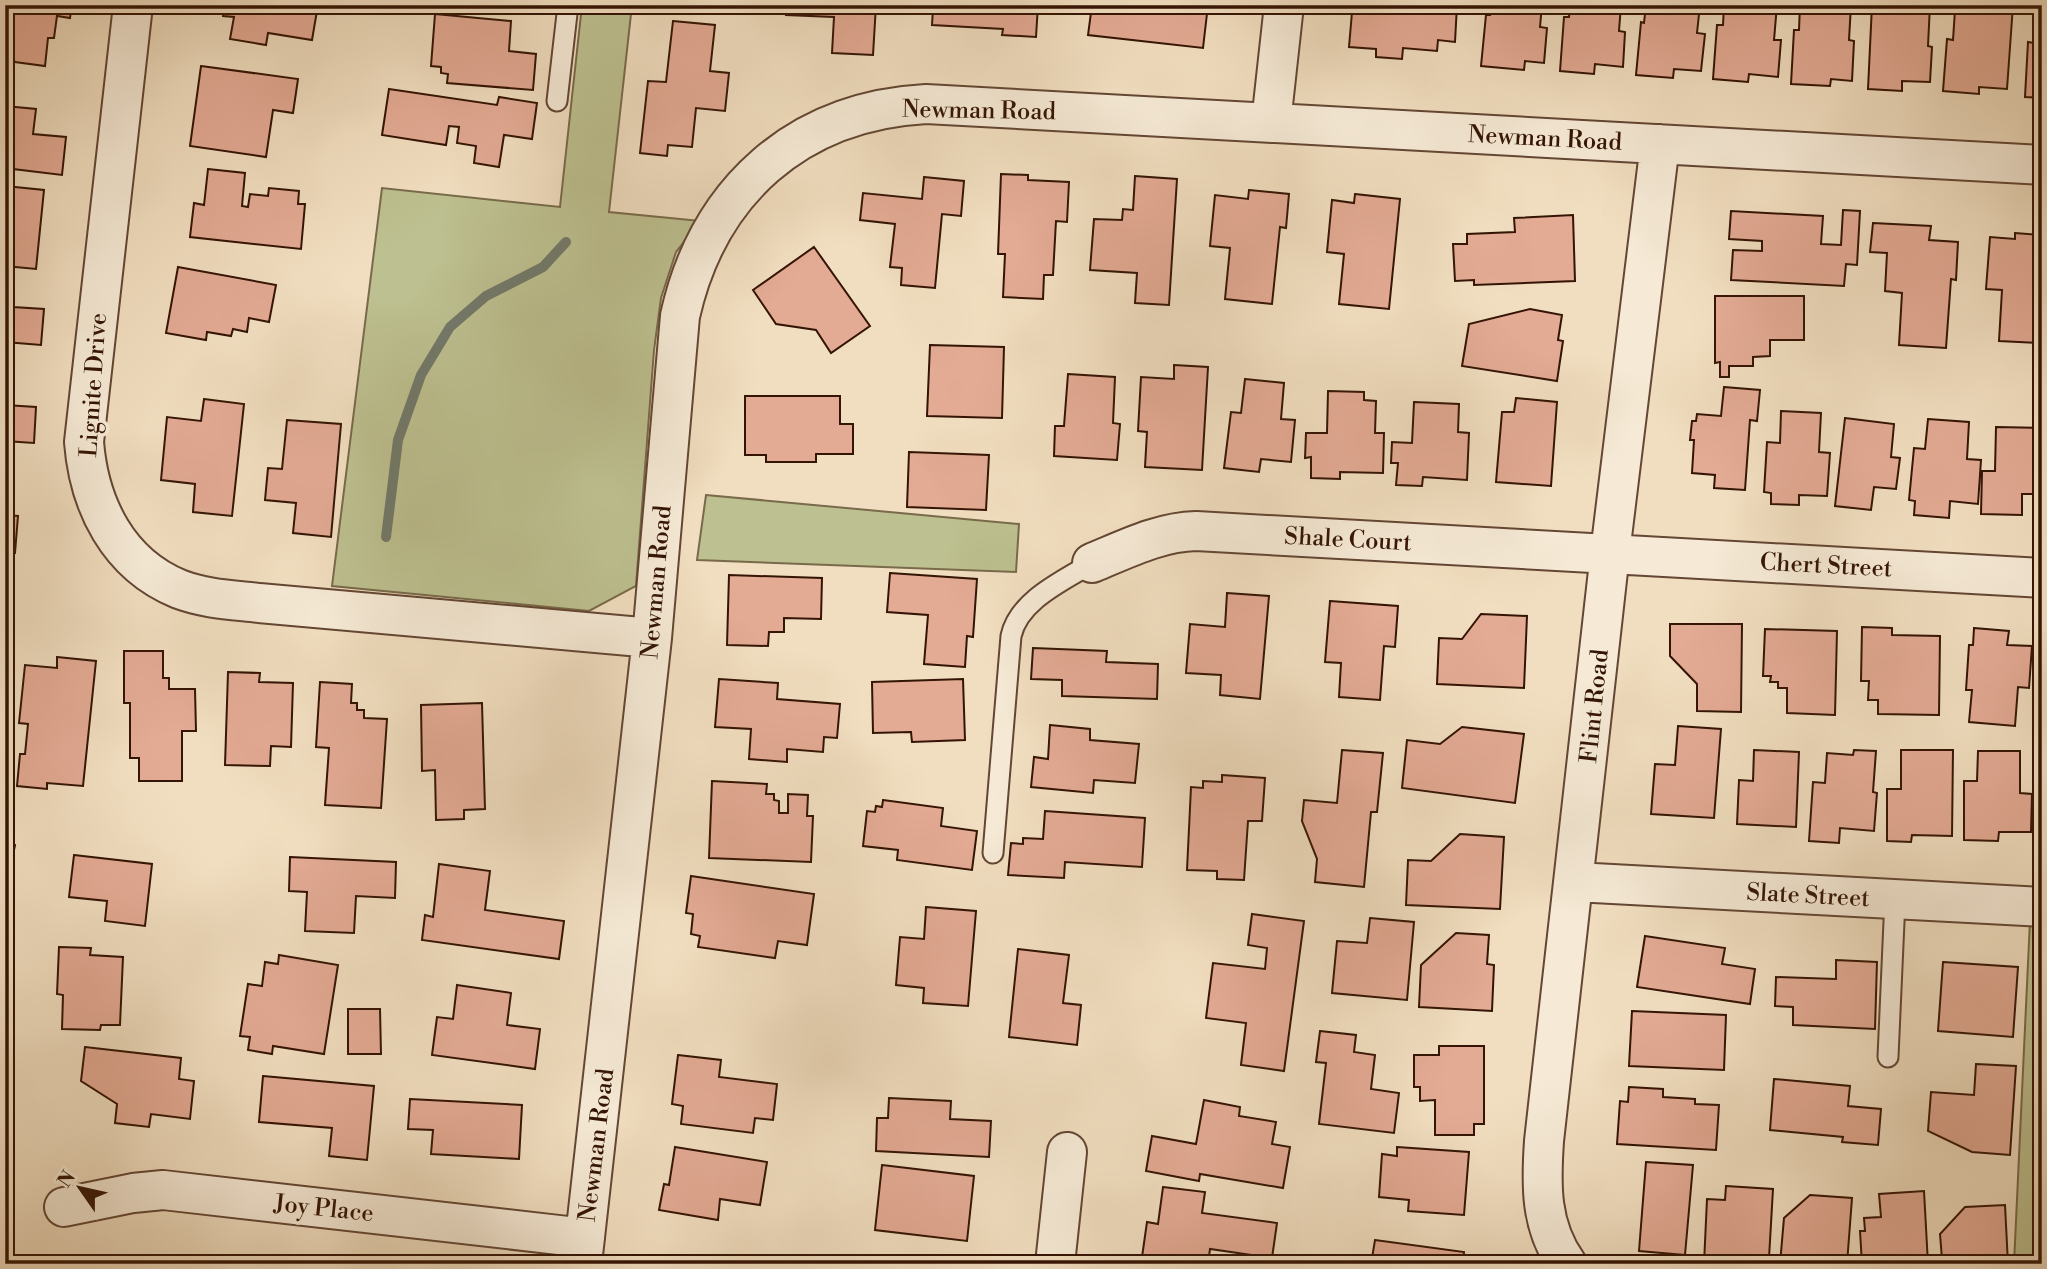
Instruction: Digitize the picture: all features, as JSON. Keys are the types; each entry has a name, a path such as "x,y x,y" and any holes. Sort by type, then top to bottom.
{"street":[{"name":"Lignite Drive","path":"133,5 85,442 88,474 95,502 115,538 130,556 164,582 212,597 652,638"},
{"path":"1271,123 1284,5"},
{"name":"Newman Road","path":"584,1251 652,638 676,343 685,291 716,221 734,197 771,161 804,137 881,108 946,105 2042,165"},
{"name":"Flint Road","path":"1567,1264 1551,1233 1541,1187 1610,553 1660,144"},
{"name":"Shale Court","path":"1092,563 1164,534 1196,531 1610,553"},
{"name":"Chert Street","path":"1610,553 2042,578"},
{"name":"Slate Street","path":"1575,882 2042,907"},
{"path":"1055,1264 1068,1152"},
{"name":"Joy Place","path":"64,1207 133,1193 163,1191 584,1251"}],"lane":[{"path":"557,101 568,5"},
{"path":"993,853 1014,622 1040,595 1092,563"},
{"path":"1888,1057 1895,899"}],"green space":[{"path":"582,5 632,5 609,212 701,221 676,252 661,298 654,350 636,586 589,611 332,586 382,188 560,207"},
{"path":"706,495 1019,524 1016,572 697,560"},
{"path":"2041,591 2042,890 2034,890"},
{"path":"2030,920 2042,921 2042,1264 2014,1264"}],"building":[{"path":"5,5 72,5 70,18 57,16 54,38 48,38 45,66 15,62 5,50"},
{"path":"209,5 318,5 312,40 268,33 266,45 230,39 234,17 223,16 224,8"},
{"path":"787,5 876,5 873,55 832,53 834,17 786,15"},
{"path":"923,5 1038,5 1036,37 1002,35 1003,29 932,25 933,8 923,8"},
{"path":"1092,5 1208,5 1203,48 1088,35"},
{"path":"1361,5 1457,5 1455,42 1438,40 1437,51 1403,48 1402,59 1376,57 1376,49 1349,47 1352,12 1361,13"},
{"path":"1491,5 1542,5 1540,27 1547,28 1544,63 1525,61 1524,70 1481,66 1486,15 1490,15"},
{"path":"1570,5 1621,5 1619,31 1625,32 1623,67 1595,64 1594,74 1560,71 1564,17 1569,17"},
{"path":"1646,5 1700,5 1697,33 1705,34 1701,71 1674,69 1673,78 1636,75 1641,22 1644,23"},
{"path":"1724,5 1777,5 1774,40 1781,40 1778,77 1749,74 1748,82 1713,79 1717,25 1723,25"},
{"path":"1800,5 1851,5 1849,40 1854,41 1852,81 1831,79 1830,86 1791,84 1794,30 1799,30"},
{"path":"1872,5 1930,5 1930,82 1902,81 1902,91 1868,89"},
{"path":"1967,5 2013,5 2007,89 1979,87 1979,94 1943,91 1947,39 1953,40 1955,10 1967,11"},
{"path":"2036,6 2042,7 2042,98 2025,97 2028,42 2034,43"},
{"path":"435,14 511,21 509,51 536,54 533,90 447,83 448,74 441,73 441,67 431,66"},
{"path":"673,21 715,25 710,71 729,73 725,111 696,108 692,147 668,145 667,156 640,153 648,81 666,82"},
{"path":"201,66 298,79 293,113 273,110 266,157 190,146"},
{"path":"389,89 497,105 499,97 537,103 532,139 504,135 499,167 474,163 476,146 457,143 459,127 449,126 446,145 382,135"},
{"path":"5,106 36,109 33,134 66,137 62,175 5,168"},
{"path":"208,169 245,173 242,206 248,207 250,194 268,196 269,188 299,191 298,204 305,204 301,249 190,237 194,203 204,205"},
{"path":"1001,174 1028,175 1028,180 1069,182 1067,222 1056,221 1053,275 1044,275 1043,299 1003,297 1005,254 998,254"},
{"path":"1135,176 1177,179 1169,305 1135,303 1137,273 1090,270 1094,219 1122,220 1123,209 1133,210"},
{"path":"924,177 964,181 961,216 942,214 935,288 901,285 902,268 890,267 895,224 860,220 863,193 922,199"},
{"path":"5,186 44,190 36,269 5,266"},
{"path":"1249,190 1289,194 1286,228 1280,227 1272,304 1225,299 1230,248 1210,246 1215,195 1248,199"},
{"path":"1355,194 1400,199 1389,309 1339,304 1344,254 1327,252 1332,200 1354,203"},
{"path":"1843,210 1860,211 1857,265 1846,264 1844,286 1731,280 1733,250 1762,251 1762,241 1729,239 1731,211 1823,216 1821,244 1841,245"},
{"path":"1573,215 1575,281 1474,285 1474,280 1455,281 1453,244 1467,244 1467,234 1515,232 1514,218"},
{"path":"1873,223 1931,226 1929,240 1958,242 1956,280 1951,279 1946,348 1899,345 1902,293 1885,291 1887,253 1870,252"},
{"path":"2015,233 2042,235 2042,343 1999,341 2002,290 1986,289 1990,237 2015,239"},
{"path":"814,247 870,326 831,353 816,330 776,324 753,290"},
{"path":"178,267 276,285 269,322 249,318 247,332 233,329 231,336 207,332 206,340 166,333"},
{"path":"5,296 14,297 13,307 44,309 41,345 5,342"},
{"path":"1715,296 1804,296 1804,340 1770,340 1770,356 1753,357 1753,366 1729,366 1729,377 1720,377 1720,362 1715,363"},
{"path":"1530,309 1562,315 1558,340 1563,341 1557,381 1462,366 1469,324"},
{"path":"930,345 1004,347 1002,418 927,416"},
{"path":"1174,365 1208,367 1202,470 1145,467 1147,432 1138,431 1141,377 1174,379"},
{"path":"1068,374 1115,377 1113,423 1120,424 1117,460 1054,456 1055,426 1064,426"},
{"path":"1245,379 1284,383 1281,419 1295,420 1291,462 1261,459 1259,472 1224,468 1231,412 1241,413"},
{"path":"1724,387 1760,390 1757,421 1750,420 1745,490 1714,488 1715,475 1692,473 1692,421 1696,421 1697,414 1721,416"},
{"path":"1328,391 1364,392 1364,400 1376,401 1375,433 1384,433 1383,473 1340,472 1340,479 1311,478 1311,457 1305,458 1306,433 1327,433"},
{"path":"745,396 840,396 840,424 853,424 853,454 816,454 816,462 766,462 766,455 745,455"},
{"path":"1516,398 1557,402 1551,486 1496,482 1502,412 1514,412"},
{"path":"204,399 244,404 232,516 193,512 195,484 161,480 167,417 201,421"},
{"path":"1414,402 1459,404 1458,432 1469,433 1467,480 1423,477 1422,486 1396,485 1398,463 1391,463 1392,442 1412,443"},
{"path":"5,405 36,407 34,443 5,441"},
{"path":"1781,411 1821,413 1819,452 1830,453 1827,496 1799,495 1799,505 1771,504 1771,493 1764,492 1767,442 1780,443"},
{"path":"1845,418 1894,424 1891,457 1900,458 1896,489 1874,487 1871,510 1835,506"},
{"path":"1928,419 1969,422 1967,459 1981,460 1978,504 1950,501 1949,518 1914,515 1915,501 1909,500 1914,448 1925,449"},
{"path":"287,420 341,424 331,537 293,533 296,503 265,500 268,468 282,469"},
{"path":"1996,427 2041,428 2042,494 2022,494 2022,515 1981,514 1982,471 1995,471"},
{"path":"909,452 989,455 986,510 907,507"},
{"path":"5,515 18,516 15,553 5,552"},
{"path":"890,573 977,579 973,637 967,636 965,667 924,664 928,615 887,612"},
{"path":"729,575 822,578 821,619 784,618 784,632 769,632 768,646 727,645"},
{"path":"1227,593 1269,596 1260,699 1220,695 1221,675 1186,673 1190,624 1225,627"},
{"path":"1330,601 1398,606 1395,647 1384,646 1380,700 1339,697 1341,663 1325,662"},
{"path":"1481,614 1527,616 1524,688 1437,684 1439,638 1462,639"},
{"path":"1670,624 1742,624 1741,712 1697,711 1697,684 1670,656"},
{"path":"1862,627 1892,628 1892,635 1940,636 1939,715 1878,714 1878,700 1868,700 1869,681 1861,681"},
{"path":"1974,628 2009,631 2007,645 2032,646 2029,688 2018,687 2015,726 1969,722 1972,690 1966,690 1969,645 1973,645"},
{"path":"1765,629 1837,631 1835,715 1787,713 1787,688 1778,688 1778,682 1770,682 1771,676 1763,676"},
{"path":"1033,648 1107,651 1106,662 1158,664 1157,699 1062,696 1062,680 1031,679"},
{"path":"124,651 163,651 163,678 169,678 169,689 195,689 196,731 182,731 182,781 139,781 139,758 130,758 130,703 124,703"},
{"path":"57,657 96,661 83,786 47,783 47,789 17,786 20,754 25,754 28,724 19,723 25,665 57,668"},
{"path":"228,672 260,673 259,682 293,683 291,747 271,746 270,766 225,765"},
{"path":"719,679 778,683 777,699 840,704 837,738 824,737 823,752 787,749 787,762 749,759 751,729 715,727"},
{"path":"963,679 965,740 912,742 911,732 873,733 872,682"},
{"path":"320,682 352,684 351,703 357,703 357,710 364,710 364,718 387,719 381,808 325,805 329,748 316,747"},
{"path":"482,703 485,809 464,810 464,819 436,820 435,770 422,771 421,705"},
{"path":"1050,725 1090,729 1090,740 1139,744 1135,783 1094,780 1093,793 1031,787 1034,757 1048,759"},
{"path":"1678,726 1721,729 1714,818 1651,814 1655,764 1675,765"},
{"path":"1462,727 1524,734 1515,803 1402,788 1407,740 1440,744"},
{"path":"1342,750 1383,753 1377,812 1371,812 1364,887 1315,882 1317,859 1302,821 1304,800 1337,803"},
{"path":"1754,750 1799,752 1796,827 1737,824 1739,780 1753,781"},
{"path":"1854,750 1876,751 1874,831 1840,828 1839,843 1809,841 1813,782 1825,783 1827,753 1853,755"},
{"path":"1901,750 1953,750 1952,836 1912,835 1911,842 1887,841 1887,789 1901,789"},
{"path":"1978,751 2020,751 2020,793 2032,794 2031,832 1999,832 1998,841 1964,840 1964,781 1977,781"},
{"path":"1222,775 1265,778 1262,821 1248,821 1244,880 1217,879 1217,871 1187,870 1191,787 1203,788 1203,781 1222,782"},
{"path":"712,781 767,784 766,794 774,794 774,800 779,801 779,813 788,813 788,794 808,795 807,816 813,816 811,862 709,858"},
{"path":"883,800 943,808 941,826 977,831 972,870 897,860 898,850 863,846 867,811 875,812 876,806 882,807"},
{"path":"1045,811 1145,818 1142,867 1065,862 1064,878 1008,875 1011,843 1023,844 1023,838 1043,839"},
{"path":"1460,834 1504,837 1500,909 1406,905 1408,860 1431,861"},
{"path":"5,843 15,845 9,875 5,874"},
{"path":"74,855 152,864 145,926 105,921 107,901 69,897"},
{"path":"290,857 396,862 395,898 356,896 354,933 305,931 307,892 289,891"},
{"path":"439,864 490,871 485,910 564,921 559,959 422,940 425,915 433,917"},
{"path":"691,876 814,894 807,945 778,941 775,958 698,947 700,936 691,934 693,914 686,913"},
{"path":"926,907 976,911 968,1006 923,1003 924,988 896,985 900,937 924,939"},
{"path":"1252,914 1304,921 1284,1071 1241,1065 1246,1023 1206,1018 1213,963 1265,969 1267,948 1248,945"},
{"path":"1370,918 1414,922 1407,1000 1332,993 1337,941 1367,943"},
{"path":"1456,933 1489,935 1487,964 1494,965 1492,1011 1419,1007 1421,965"},
{"path":"1645,936 1725,948 1722,964 1755,969 1750,1004 1637,987"},
{"path":"59,947 91,948 90,955 123,957 120,1025 101,1025 100,1030 62,1029 63,995 57,994"},
{"path":"1018,949 1069,955 1063,1003 1081,1005 1077,1045 1009,1037"},
{"path":"279,955 338,965 324,1054 273,1046 272,1054 248,1050 250,1037 240,1036 248,984 262,986 265,962 278,964"},
{"path":"1836,960 1877,962 1875,1029 1793,1025 1793,1007 1775,1006 1776,977 1836,979"},
{"path":"1943,962 2018,967 2013,1037 1938,1031"},
{"path":"457,985 511,993 507,1025 540,1029 535,1069 432,1055 437,1017 453,1019"},
{"path":"348,1009 380,1009 381,1054 348,1054"},
{"path":"1632,1011 1726,1015 1724,1070 1629,1066"},
{"path":"1320,1031 1356,1035 1354,1052 1375,1055 1371,1089 1399,1093 1394,1133 1319,1124 1326,1063 1316,1062"},
{"path":"1439,1046 1484,1046 1484,1124 1474,1124 1474,1135 1435,1135 1435,1100 1420,1101 1420,1087 1414,1087 1414,1055 1439,1055"},
{"path":"85,1047 181,1058 179,1079 194,1081 190,1119 151,1114 149,1127 115,1123 117,1104 81,1081"},
{"path":"678,1055 721,1060 719,1077 777,1084 773,1120 755,1118 753,1133 681,1124 683,1106 672,1104"},
{"path":"1976,1064 2016,1066 2010,1155 1972,1152 1928,1131 1931,1092 1974,1095"},
{"path":"263,1076 374,1086 367,1160 329,1156 332,1128 259,1122"},
{"path":"1774,1079 1850,1086 1848,1106 1881,1109 1878,1145 1842,1142 1843,1137 1770,1130"},
{"path":"1629,1087 1663,1089 1663,1097 1695,1099 1695,1104 1719,1105 1716,1150 1617,1144 1620,1101 1628,1102"},
{"path":"889,1098 951,1101 950,1119 991,1121 989,1157 876,1151 877,1118 888,1118"},
{"path":"410,1099 522,1105 519,1159 431,1154 433,1130 408,1129"},
{"path":"1204,1100 1240,1107 1239,1116 1276,1122 1272,1144 1290,1147 1283,1188 1200,1174 1199,1181 1146,1171 1152,1136 1196,1144"},
{"path":"675,1147 767,1162 760,1205 720,1199 718,1220 659,1210 664,1184 669,1185"},
{"path":"1397,1147 1469,1152 1464,1215 1408,1211 1409,1200 1379,1197 1382,1154 1397,1156"},
{"path":"1646,1162 1693,1165 1685,1255 1639,1251"},
{"path":"882,1165 974,1176 967,1241 875,1230"},
{"path":"1726,1186 1773,1189 1769,1258 1735,1256 1735,1264 1704,1264 1707,1199 1725,1200"},
{"path":"1163,1187 1205,1192 1202,1213 1277,1223 1272,1258 1210,1249 1208,1264 1141,1264 1147,1222 1158,1224"},
{"path":"1924,1191 1928,1264 1862,1264 1860,1231 1865,1231 1864,1218 1881,1217 1879,1194"},
{"path":"1810,1195 1852,1198 1847,1264 1780,1264 1784,1218"},
{"path":"2005,1205 2008,1264 1937,1264 1937,1260 1942,1259 1940,1234 1965,1207"},
{"path":"1375,1240 1464,1252 1463,1264 1371,1264"}],"waterway":[{"path":"386,537 398,440 421,375 450,327 486,296 543,267 566,242"}]}
